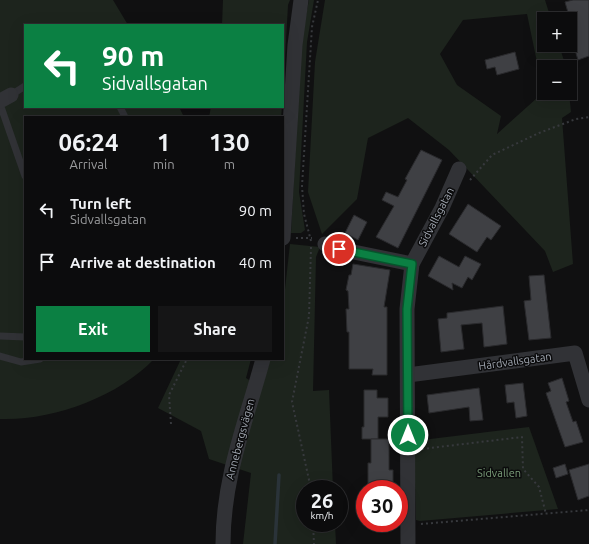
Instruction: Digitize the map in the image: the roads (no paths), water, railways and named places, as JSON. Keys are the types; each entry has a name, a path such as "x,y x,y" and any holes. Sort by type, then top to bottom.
{"street":[{"path":"286,238 295,45 301,0"},
{"name":"Sidvallsgatan","path":"408,544 407,309 412,264 442,208 459,169"},
{"path":"325,244 339,249 412,264"},
{"name":"Hårdvallsgatan","path":"408,375 574,353 589,400"},
{"name":"Annebergsvägen","path":"223,544 223,522 230,468 263,360"}],"lane":[{"path":"24,87 4,100 24,172"},
{"path":"0,336 24,337"},
{"path":"0,356 21,362 34,360"}],"waterway":[{"path":"275,544 279,475"}],"park label":[{"name":"Sidvallen","path":"499,473"}]}
